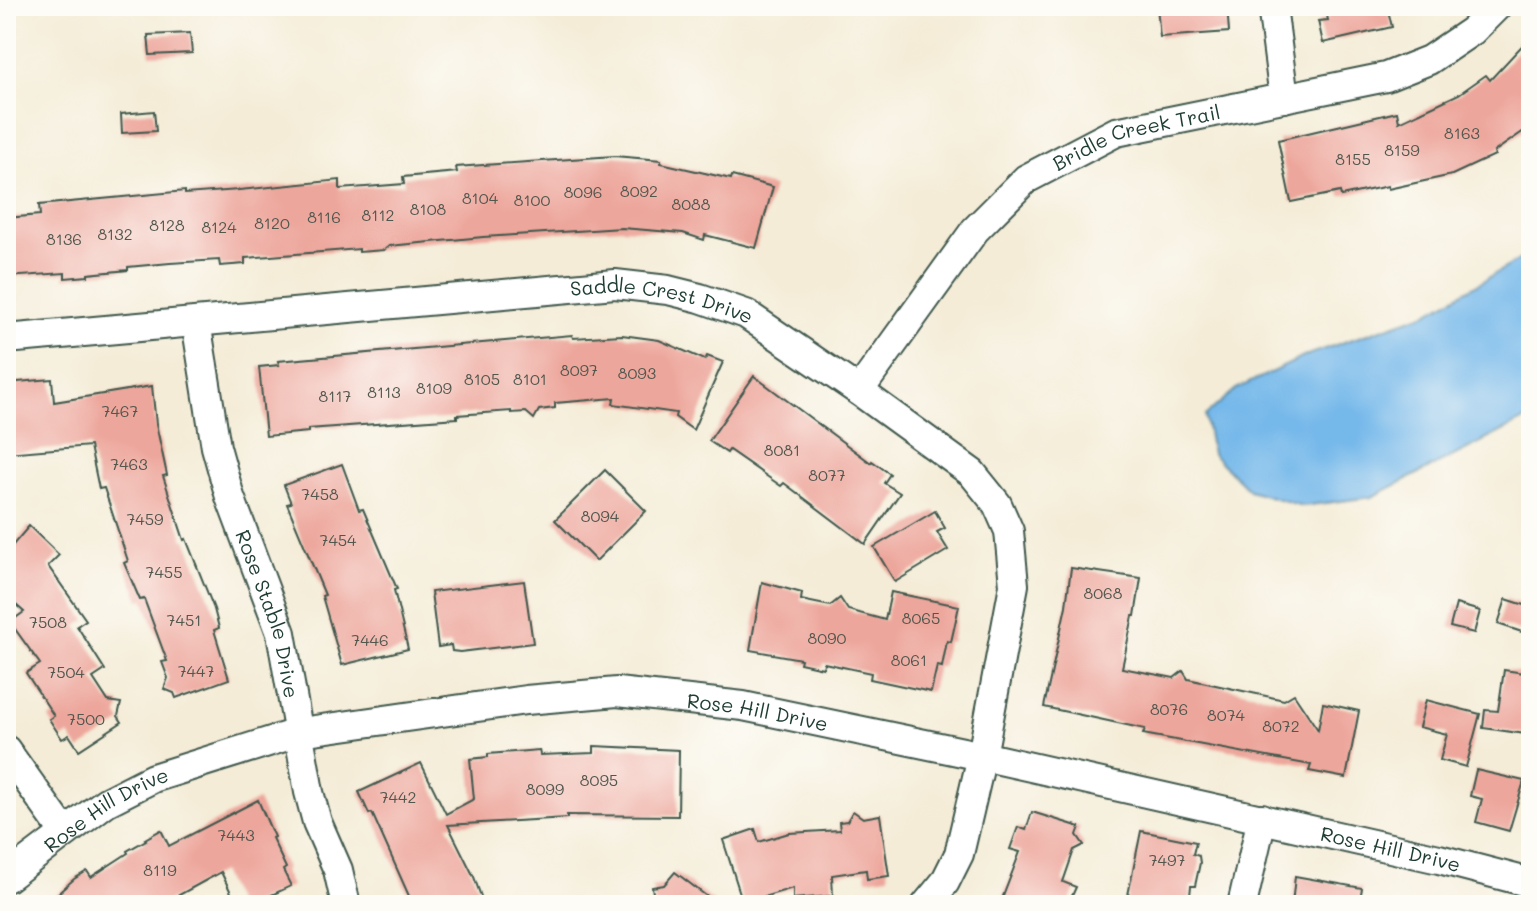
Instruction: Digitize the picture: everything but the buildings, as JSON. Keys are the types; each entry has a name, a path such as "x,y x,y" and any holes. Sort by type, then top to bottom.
{"street":[{"path":"1272,6 1284,98"},
{"name":"Bridle Creek Trail","path":"859,391 975,230 1026,179 1076,150 1116,132 1386,77 1429,60 1472,31 1497,6"},
{"name":"Saddle Crest Drive","path":"6,339 615,284 679,293 746,314 972,473 997,504 1009,531 1014,585 982,756 959,854 945,882 926,905"},
{"name":"Rose Stable Drive","path":"196,322 216,447 230,497 281,633 309,792 317,822 338,870 346,905"},
{"name":"Rose Hill Drive","path":"6,878 106,802 153,778 300,732 526,700 617,692 743,706 1262,818 1531,883"},
{"path":"6,750 65,833"},
{"path":"1242,905 1262,818"}],"water":[{"path":"1531,253 1531,417 1372,497 1302,506 1249,490 1212,454 1205,416 1236,389 1310,354 1427,313"}]}
